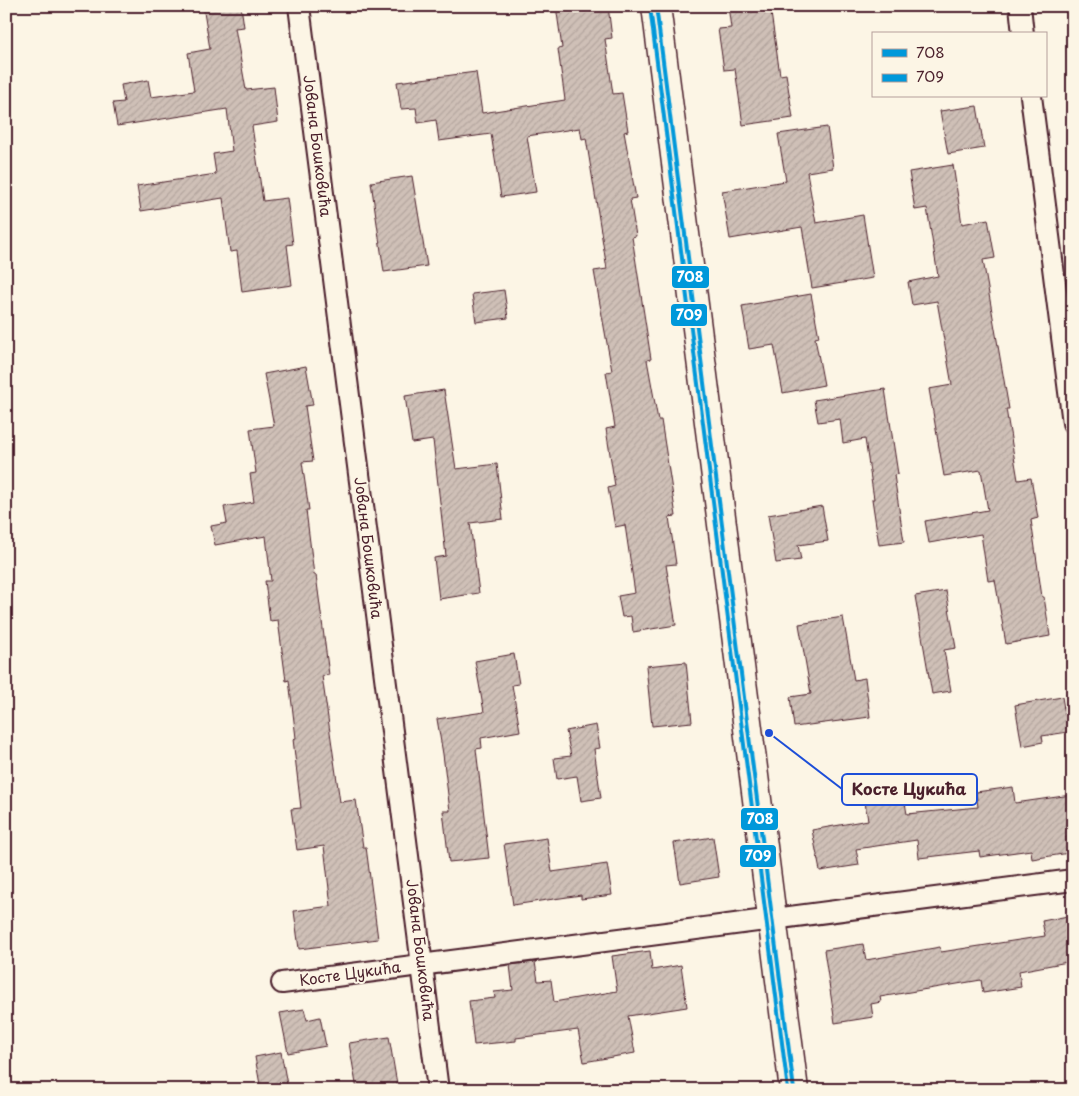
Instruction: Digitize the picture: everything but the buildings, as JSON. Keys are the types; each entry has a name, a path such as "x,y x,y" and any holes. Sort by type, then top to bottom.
{"street":[{"name":"Јована Бошковића","path":"299,6 438,1090"},
{"path":"656,6 794,1090"},
{"path":"1020,6 1023,32"},
{"path":"1031,98 1073,423"},
{"name":"Косте Цукића","path":"282,984 422,964 1073,880"}],"transit line":[{"name":"708","path":"656,6 794,1090"},
{"name":"709","path":"650,7 788,1090"}],"place":[{"name":"Косте Цукића","path":"769,733"}]}
